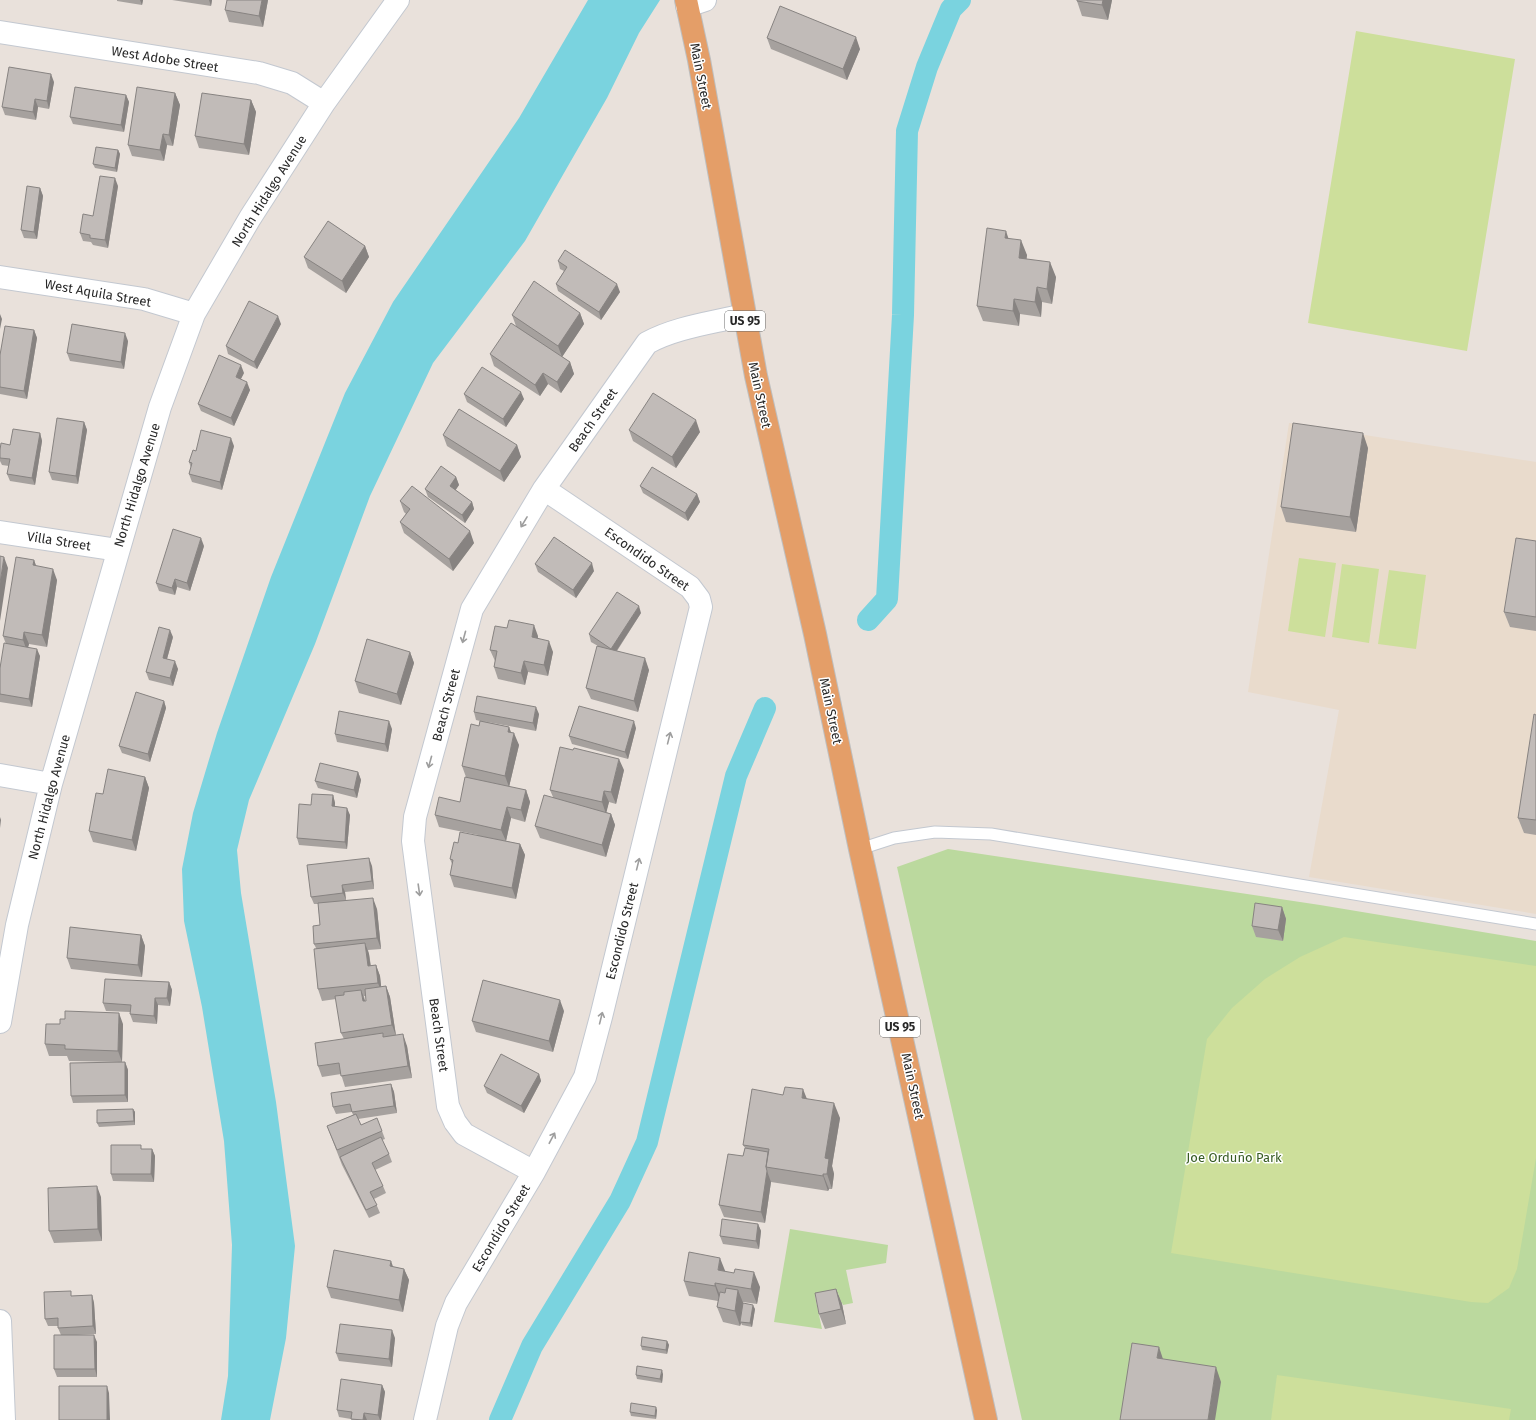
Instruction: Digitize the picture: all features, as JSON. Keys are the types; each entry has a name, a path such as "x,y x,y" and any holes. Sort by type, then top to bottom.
{"highway":[{"name":"Main Street","path":"693,2 699,60 756,376 815,634 860,848 986,1420"}],"street":[{"name":"North Hidalgo Avenue","path":"0,1022 17,924 51,784 160,407 194,314 250,218 324,103 398,0"},
{"name":"West Adobe Street","path":"0,32 259,73 292,83 324,103"},
{"name":"West Aquila Street","path":"0,277 144,299 194,314"},
{"name":"Beach Street","path":"534,1172 464,1134 455,1122 448,1106 413,841 415,817 472,609 544,489 647,343 659,336 675,331 744,315"},
{"name":"Escondido Street","path":"425,1420 447,1326 456,1303 534,1172 585,1077 701,606 699,599 690,587 544,489"},
{"name":"Villa Street","path":"0,532 118,550"},
{"path":"0,775 51,784"},
{"path":"0,1321 4,1420"}],"lane":[{"path":"860,848 894,838 935,832 990,834 1536,924"}],"shaded area":[{"path":"1289,423 1536,462 1536,914 1309,877 1339,710 1248,692"}],"green space":[{"path":"1356,31 1515,59 1467,351 1308,323"},
{"path":"1299,558 1336,563 1325,637 1288,631"},
{"path":"1342,564 1379,569 1369,643 1332,637"},
{"path":"1389,570 1426,575 1416,649 1378,644"},
{"name":"Joe Orduño Park","path":"948,849 1320,905 1536,941 1536,1420 1022,1420 897,867"},
{"path":"1344,937 1536,966 1536,1158 1517,1269 1509,1288 1488,1303 1471,1302 1171,1253 1207,1039 1232,1008 1265,979 1300,957"},
{"path":"790,1229 888,1245 886,1263 846,1270 853,1303 843,1305 840,1303 838,1293 815,1296 822,1329 774,1322"},
{"path":"1277,1375 1511,1409 1509,1420 1271,1420"}],"water":[{"path":"588,0 660,0 639,33 607,98 525,241 433,363 370,496 315,644 249,800 237,850 241,893 276,1102 295,1246 286,1338 270,1420 221,1420 228,1376 232,1245 224,1141 202,1007 184,921 182,869 193,813 217,733 271,577 345,393 393,302 519,118"}],"building":[{"path":"227,0 262,0 259,16 225,10"},
{"path":"1077,0 1103,0 1102,5"},
{"path":"780,6 856,37 843,69 767,38"},
{"path":"9,67 51,74 47,101 35,99 33,112 2,107"},
{"path":"75,87 126,95 121,125 70,117"},
{"path":"137,87 175,93 169,135 163,134 160,150 128,145"},
{"path":"202,93 251,100 244,144 195,136"},
{"path":"96,147 118,150 115,168 93,164"},
{"path":"100,176 115,178 105,240 90,238 90,235 80,233 83,214 93,216"},
{"path":"27,186 40,188 34,232 21,230"},
{"path":"328,221 365,246 342,281 304,257"},
{"path":"987,228 1006,231 1005,238 1021,240 1019,258 1050,262 1047,289 1037,287 1035,302 1014,299 1013,311 977,306"},
{"path":"565,250 617,284 599,312 556,284 567,267 558,261"},
{"path":"534,281 580,313 558,346 512,315"},
{"path":"249,301 278,316 254,362 226,346"},
{"path":"511,323 570,362 557,382 543,373 535,385 490,354"},
{"path":"72,324 125,333 121,362 67,353"},
{"path":"5,326 34,330 24,391 0,387 0,355"},
{"path":"219,355 241,365 236,377 247,382 231,418 198,404"},
{"path":"482,367 521,392 503,419 464,394"},
{"path":"653,393 696,420 672,457 629,430"},
{"path":"459,409 517,445 500,471 443,435"},
{"path":"57,418 84,422 76,476 49,472"},
{"path":"1293,423 1363,433 1350,517 1281,507"},
{"path":"13,429 40,433 32,478 7,474 10,459 0,458 1,443 10,445"},
{"path":"201,430 231,438 220,482 189,474 192,463 189,462 193,450 196,451"},
{"path":"441,466 456,477 450,486 472,502 462,515 425,489"},
{"path":"652,467 697,494 685,513 640,486"},
{"path":"412,486 470,531 449,559 400,522 410,509 400,501"},
{"path":"173,529 201,538 187,583 175,579 172,588 156,583"},
{"path":"554,537 592,563 573,590 535,564"},
{"path":"1516,538 1536,541 1536,617 1504,612"},
{"path":"0,556 4,557 0,583"},
{"path":"16,557 34,560 33,565 53,569 42,635 24,632 23,640 3,636"},
{"path":"617,592 639,606 611,649 589,634"},
{"path":"509,620 534,625 532,637 549,641 544,665 524,661 521,673 494,667 497,651 490,650 495,626 507,628"},
{"path":"159,627 170,630 163,658 175,661 170,678 146,672"},
{"path":"367,639 410,652 397,694 355,681"},
{"path":"4,643 37,649 29,699 0,694 0,668"},
{"path":"597,646 645,658 634,701 586,688"},
{"path":"136,692 164,701 148,754 119,746"},
{"path":"477,696 536,707 533,723 474,712"},
{"path":"579,706 634,721 625,752 569,736"},
{"path":"339,711 389,721 385,744 335,734"},
{"path":"1534,714 1536,715 1536,820 1518,818"},
{"path":"480,721 509,727 508,732 514,733 505,776 462,766 471,724 479,726"},
{"path":"560,747 573,750 574,748 619,759 611,792 604,791 602,802 550,790"},
{"path":"320,763 358,772 354,790 315,781"},
{"path":"108,769 145,777 132,840 89,831 96,793 103,794"},
{"path":"465,777 526,790 521,810 507,807 501,830 435,815 439,797 460,802"},
{"path":"312,794 333,795 332,806 347,808 345,842 297,838 299,804 311,805"},
{"path":"544,795 611,814 602,845 535,826"},
{"path":"460,832 520,844 512,888 450,875 453,860 450,859 454,842 458,843"},
{"path":"369,858 372,881 342,885 343,893 311,897 307,865"},
{"path":"373,898 377,938 314,944 313,926 320,925 318,903"},
{"path":"1255,903 1282,907 1278,930 1252,926"},
{"path":"70,927 141,935 138,965 67,958"},
{"path":"365,943 368,966 376,965 378,983 318,989 314,949"},
{"path":"105,979 169,982 167,998 155,998 154,1016 130,1014 131,1005 103,1003"},
{"path":"483,980 560,1000 549,1041 472,1021"},
{"path":"386,986 392,1025 341,1033 335,996 344,995 344,992 361,990 363,1001 366,1001 365,989"},
{"path":"65,1011 119,1013 118,1051 65,1049 65,1045 45,1044 46,1024 60,1024 60,1019 65,1019"},
{"path":"383,1033 383,1037 403,1034 408,1066 341,1076 339,1063 318,1066 315,1043"},
{"path":"501,1054 539,1074 521,1106 484,1086"},
{"path":"125,1062 125,1095 71,1096 70,1063"},
{"path":"391,1084 394,1106 352,1112 350,1104 333,1107 331,1093"},
{"path":"785,1087 803,1089 802,1098 834,1103 825,1158 829,1159 827,1174 823,1174 823,1176 766,1167 769,1149 743,1145 752,1089 783,1095"},
{"path":"133,1109 134,1121 97,1123 97,1110"},
{"path":"356,1114 361,1125 377,1118 382,1131 337,1150 327,1126"},
{"path":"381,1137 389,1154 372,1163 383,1186 370,1192 377,1205 366,1210 340,1157"},
{"path":"111,1145 141,1145 141,1149 152,1149 151,1174 111,1174"},
{"path":"745,1148 768,1152 766,1167 767,1171 761,1212 719,1205 728,1154 743,1156"},
{"path":"97,1186 98,1229 49,1231 48,1188"},
{"path":"722,1219 758,1224 756,1241 720,1236"},
{"path":"334,1250 391,1261 390,1266 404,1269 399,1300 327,1287"},
{"path":"689,1252 720,1258 718,1270 734,1273 735,1269 754,1272 751,1289 715,1283 715,1286 684,1281"},
{"path":"726,1288 738,1290 735,1311 717,1307 720,1292 725,1293"},
{"path":"836,1289 841,1309 819,1314 815,1293"},
{"path":"71,1291 71,1296 92,1295 93,1326 58,1328 58,1318 45,1319 44,1292"},
{"path":"743,1303 753,1305 750,1323 740,1322"},
{"path":"340,1324 392,1330 389,1359 336,1353"},
{"path":"54,1335 94,1335 95,1369 54,1369"},
{"path":"642,1337 667,1341 666,1350 641,1346"},
{"path":"1132,1343 1159,1347 1157,1358 1216,1367 1208,1420 1120,1420"},
{"path":"637,1366 662,1370 660,1379 636,1375"},
{"path":"341,1379 382,1385 378,1415 364,1413 363,1420 351,1419 352,1412 337,1410"},
{"path":"59,1386 107,1386 107,1420 59,1420"},
{"path":"631,1403 656,1407 655,1416 630,1412"}],"waterway":[{"path":"868,620 887,599 903,315 907,131 927,67 951,9 960,0"},
{"path":"500,1420 532,1346 620,1201 647,1142 736,776 765,708"}]}
